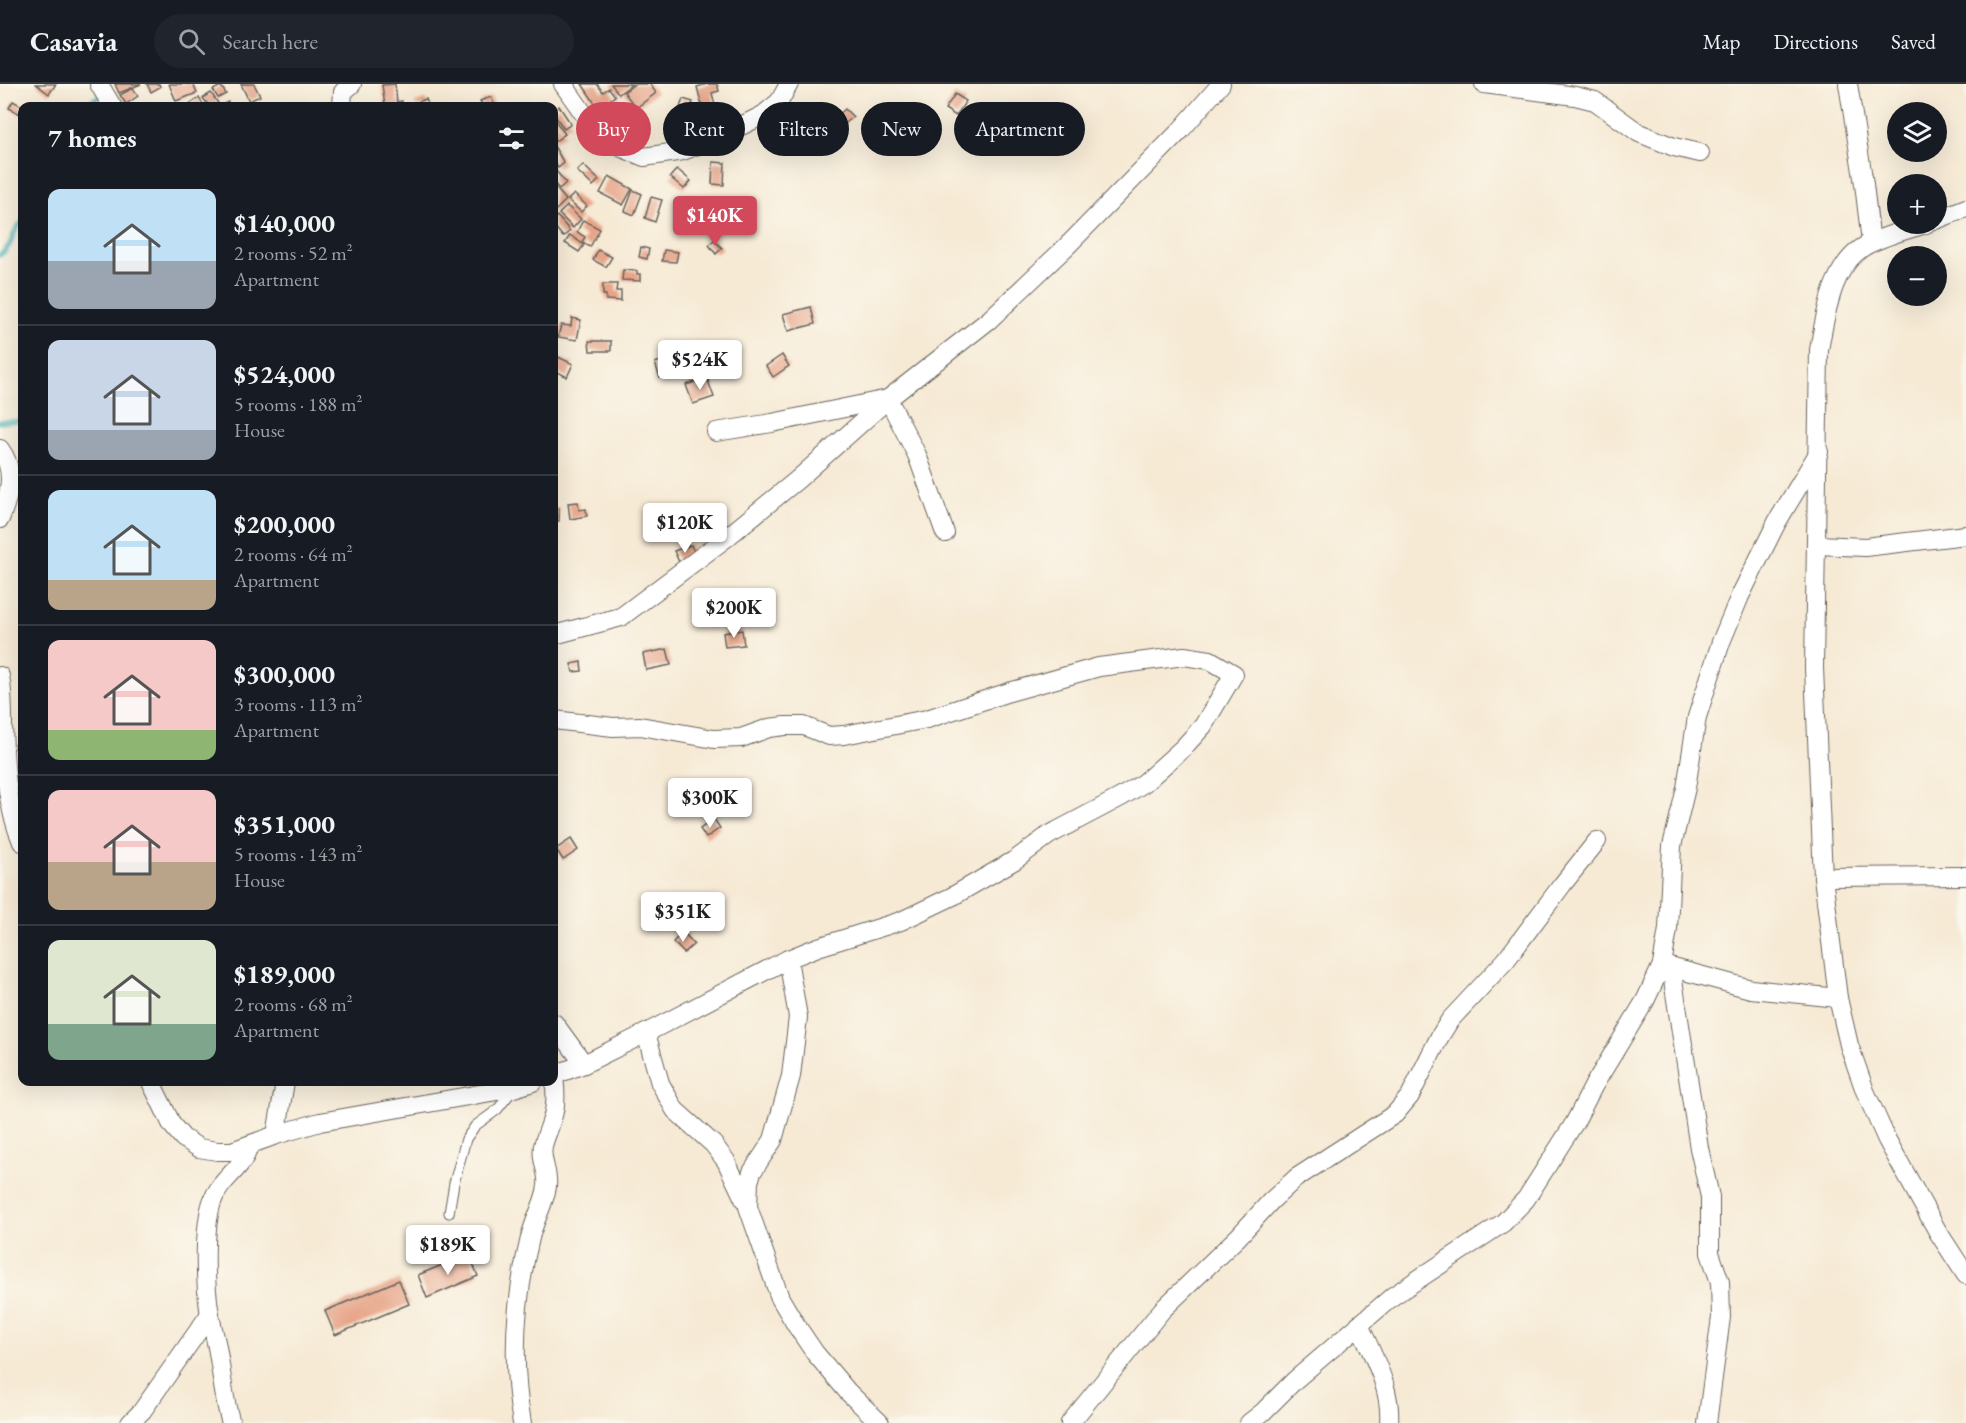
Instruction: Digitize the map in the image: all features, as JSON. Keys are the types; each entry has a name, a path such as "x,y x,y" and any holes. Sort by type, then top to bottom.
{"street":[{"path":"99,84 110,102"},
{"path":"342,102 343,92 352,84"},
{"path":"563,84 586,117 610,143 644,157 683,151 763,115 779,102 789,84"},
{"path":"558,634 621,617 642,602 779,494 888,399 989,320 1067,246 1172,139 1221,84"},
{"path":"1484,84 1575,96 1595,101 1640,133 1674,147 1700,153"},
{"path":"1848,84 1871,242"},
{"path":"1947,216 1966,208"},
{"path":"1895,234 1871,242 1849,258 1839,273 1826,315 1819,350 1814,668 1823,877 1838,998 1849,1045 1865,1091 1887,1140 1938,1232 1966,1275"},
{"path":"716,432 888,399"},
{"path":"888,399 917,455 945,533"},
{"path":"0,450 6,456 10,473 9,494 0,519"},
{"path":"1707,1423 1721,1317 1720,1282 1710,1253 1710,1197 1666,966 1672,846 1686,788 1697,717 1721,642 1740,596 1777,522 1819,452"},
{"path":"1817,544 1865,547 1966,536"},
{"path":"558,720 613,727 640,726 714,739 741,738 769,728 785,726 804,726 829,736 844,735 927,719 1009,692 1099,667 1184,656 1210,660 1234,674 1203,726 1166,765 1144,783 1060,829 1015,860 953,896 901,921 818,946 788,959 646,1034 584,1064 558,1074"},
{"path":"0,676 3,691 5,771 12,813 18,830"},
{"path":"1070,1423 1162,1310 1238,1237 1271,1201 1296,1178 1395,1114 1410,1096 1450,1020 1506,960 1597,841"},
{"path":"1823,877 1966,876"},
{"path":"748,1207 749,1182 752,1172 773,1140 782,1115 791,1076 798,1017 788,959"},
{"path":"1666,966 1751,989 1838,998"},
{"path":"1249,1423 1263,1413 1295,1380 1393,1296 1503,1223 1526,1199 1575,1122 1594,1085 1666,966"},
{"path":"558,1028 584,1064"},
{"path":"646,1034 660,1083 675,1110 713,1144 735,1176 780,1298 796,1325 815,1353 848,1392 880,1423"},
{"path":"153,1086 172,1125 183,1138 199,1148 217,1151 249,1146 320,1122 520,1086"},
{"path":"276,1135 284,1086"},
{"path":"522,1423 515,1371 517,1317 521,1275 531,1233 547,1188 548,1179 542,1158 543,1146 554,1111 554,1086"},
{"path":"231,1423 226,1407 210,1314 207,1264 208,1217 216,1191 243,1162 249,1146"},
{"path":"130,1423 142,1411 210,1314"},
{"path":"1359,1324 1386,1386 1390,1413 1389,1423"}],"lane":[{"path":"449,1213 466,1138 475,1126 497,1110 514,1088"}],"building":[{"path":"36,84 56,84 49,94"},
{"path":"115,84 141,84 119,93"},
{"path":"147,84 159,84 160,87 151,92"},
{"path":"169,84 193,84 197,93 176,101"},
{"path":"241,84 254,84 260,96 249,101"},
{"path":"395,84 397,102 384,102 382,85"},
{"path":"582,84 597,84 603,92 609,88 615,96 606,102 594,102"},
{"path":"611,84 632,84 619,94"},
{"path":"635,84 650,84 656,93 644,102 632,102 624,92"},
{"path":"717,84 719,91 712,93 714,102 701,102 697,87"},
{"path":"221,86 226,94 218,98 213,90"},
{"path":"133,88 138,96 125,102 120,95"},
{"path":"211,93 217,102 206,102 203,98"},
{"path":"955,94 966,101 954,102 954,115 945,109"},
{"path":"491,97 493,102 481,102"},
{"path":"13,101 18,104 18,113 9,108"},
{"path":"558,107 571,124 564,129 558,120"},
{"path":"558,124 565,134 558,139"},
{"path":"558,153 564,163 558,168"},
{"path":"713,162 725,163 724,185 712,184"},
{"path":"583,165 599,180 593,186 577,171"},
{"path":"677,169 691,181 684,189 670,177"},
{"path":"558,173 566,183 558,188"},
{"path":"609,176 632,189 623,205 600,193"},
{"path":"633,190 642,194 634,215 625,211"},
{"path":"558,191 566,200 558,208"},
{"path":"574,194 587,206 581,212 568,200"},
{"path":"651,197 662,200 655,222 645,218"},
{"path":"567,206 581,219 573,228 559,214"},
{"path":"558,217 570,231 563,237 558,231"},
{"path":"583,220 600,229 590,247 582,242 585,237 577,232"},
{"path":"570,235 584,245 579,252 565,243"},
{"path":"714,240 722,248 716,254 709,245"},
{"path":"641,247 649,249 647,259 639,257"},
{"path":"598,250 612,257 606,267 593,260"},
{"path":"664,250 678,252 676,262 662,261"},
{"path":"623,270 637,271 637,274 640,274 640,281 622,280"},
{"path":"603,284 617,284 616,291 621,291 621,301 606,300 606,295 603,295"},
{"path":"811,307 815,324 788,331 783,314"},
{"path":"572,318 581,320 577,340 558,337 561,325 571,326"},
{"path":"589,341 611,341 611,351 590,351"},
{"path":"711,348 715,360 696,367 691,355"},
{"path":"676,355 681,369 660,378 655,363"},
{"path":"782,355 789,366 773,377 766,366"},
{"path":"558,357 573,364 567,377 558,372"},
{"path":"707,378 714,397 693,404 686,385"},
{"path":"578,502 579,510 586,509 587,516 570,519 568,503"},
{"path":"691,545 696,557 680,564 674,551"},
{"path":"742,630 744,645 725,647 723,633"},
{"path":"667,649 671,665 646,670 643,654"},
{"path":"581,662 582,671 573,672 571,664"},
{"path":"714,819 720,828 706,838 700,829"},
{"path":"571,839 578,850 563,860 558,848"},
{"path":"683,932 694,944 684,953 673,942"},
{"path":"469,1254 478,1276 427,1298 418,1275"},
{"path":"399,1280 409,1304 335,1335 325,1311"}],"waterway":[{"path":"90,102 102,95"},
{"path":"0,255 8,247 18,226"},
{"path":"0,422 18,421"}]}
